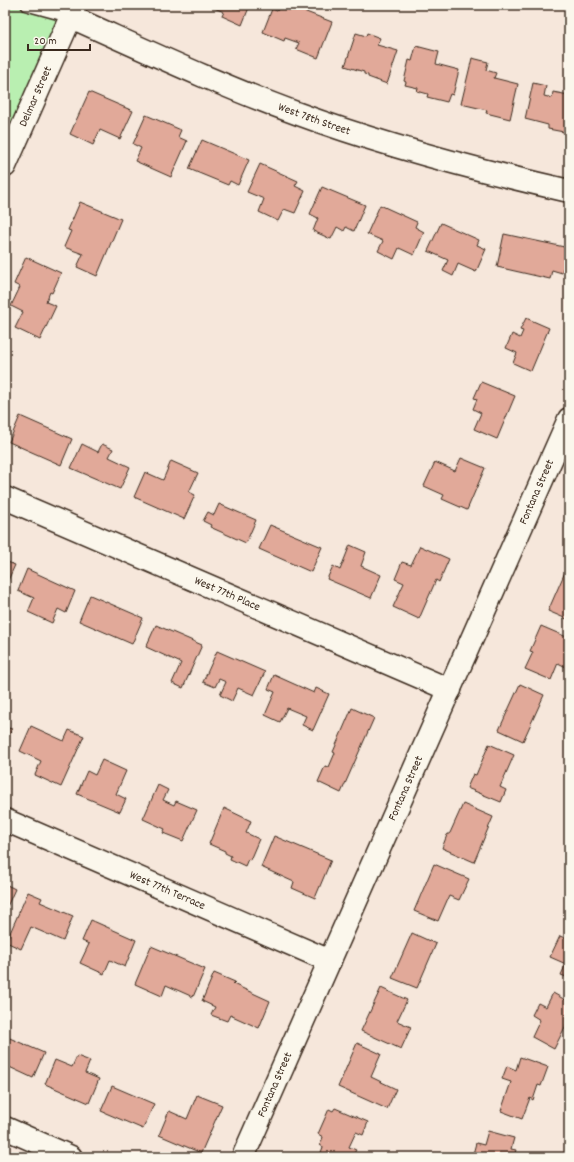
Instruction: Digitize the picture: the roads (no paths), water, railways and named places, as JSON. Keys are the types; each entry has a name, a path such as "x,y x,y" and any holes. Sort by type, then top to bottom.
{"street":[{"name":"Delmar Street","path":"5,166 73,11"},
{"name":"West 78th Street","path":"73,11 224,84 296,113 390,145 478,170 569,191"},
{"name":"Fontana Street","path":"244,1157 569,419"},
{"name":"West 77th Place","path":"5,498 450,690"},
{"name":"West 77th Terrace","path":"5,820 330,960"},
{"path":"5,1128 71,1157"}],"lane":[{"path":"28,5 73,11"}]}
